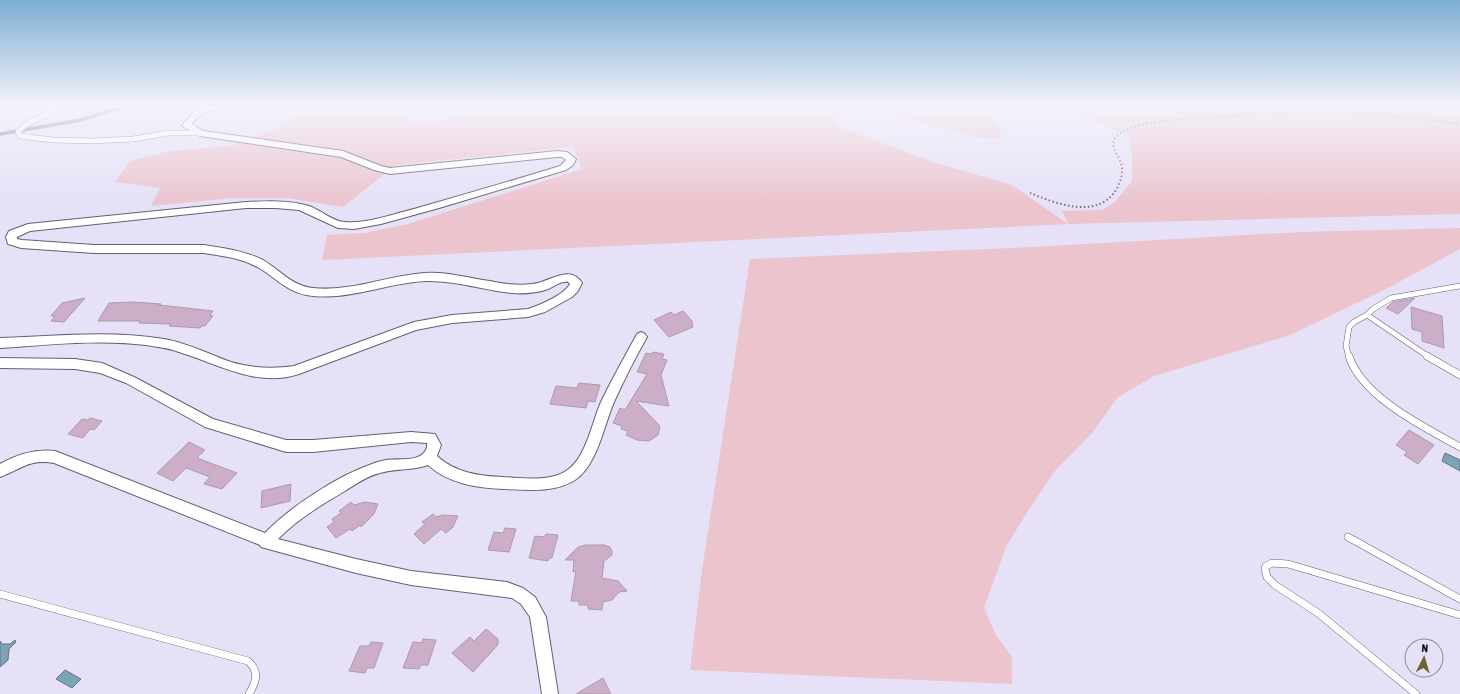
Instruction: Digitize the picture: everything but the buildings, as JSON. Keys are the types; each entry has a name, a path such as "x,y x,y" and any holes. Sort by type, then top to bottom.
{"street":[{"path":"0,343 111,339 154,342 177,346 238,369 278,374 295,371 316,364 414,326 452,319 528,313 554,303 574,288 576,283 573,279 568,277 541,287 528,289 504,288 440,277 425,277 330,293 314,292 306,291 287,284 266,266 244,256 220,251 94,249 22,244 12,241 11,238 13,234 28,228 246,205 292,206 320,214 341,226 360,224 436,206 563,168 570,163 571,159 564,154 557,154 390,171 382,170 343,154 230,137"},
{"path":"429,457 450,474 489,482 536,484 562,480 569,477 580,467 586,457 604,411 641,337"},
{"path":"0,363 75,364 102,368 130,380 210,423 286,446 313,446 422,436 430,438 433,442 433,452 423,462 417,464 392,464 380,466 353,478 308,505 289,519 266,542"},
{"path":"0,471 24,459 44,455 55,458 266,542 321,558 411,578 507,589 518,592 527,598 534,606 538,617 550,694"}],"lane":[{"path":"31,137 52,140 93,141 142,137"},
{"path":"1460,286 1391,298 1373,309 1367,315 1354,322 1347,332 1346,353 1354,368 1368,385 1394,407 1460,447"},
{"path":"1367,315 1422,353 1460,375"},
{"path":"1348,537 1460,599"},
{"path":"1416,694 1308,606 1273,584 1266,578 1264,572 1265,567 1268,564 1275,562 1288,564 1460,615"},
{"path":"0,594 248,661 255,666 257,674 249,694"}],"path":[{"path":"1030,193 1052,202 1083,208 1091,207 1103,202 1114,194 1121,179 1122,166 1113,142 1116,137"}],"shaded area":[{"path":"252,137 868,137 933,162 1012,185 1068,224 1062,211 1102,210 1115,202 1132,181 1132,156 1129,137 1460,137 1460,214 1069,224 322,260 327,235 365,233 408,224 582,169 573,147 396,165 343,207 288,198 231,198 151,206 160,188 115,182 130,161 170,151 228,146"},
{"path":"980,137 1000,137 1000,139"},
{"path":"1460,228 1460,249 1386,289 1290,335 1154,376 1118,397 1092,433 1054,472 1006,547 984,608 996,635 1012,657 1012,684 690,670 702,570 750,259 1033,247 1301,232"}],"water":[{"path":"1445,453 1460,460 1460,471 1442,461"},
{"path":"15,640 16,642 9,649 8,660 0,667 0,641 2,644 10,644"},
{"path":"65,670 81,679 72,688 56,679"}]}
